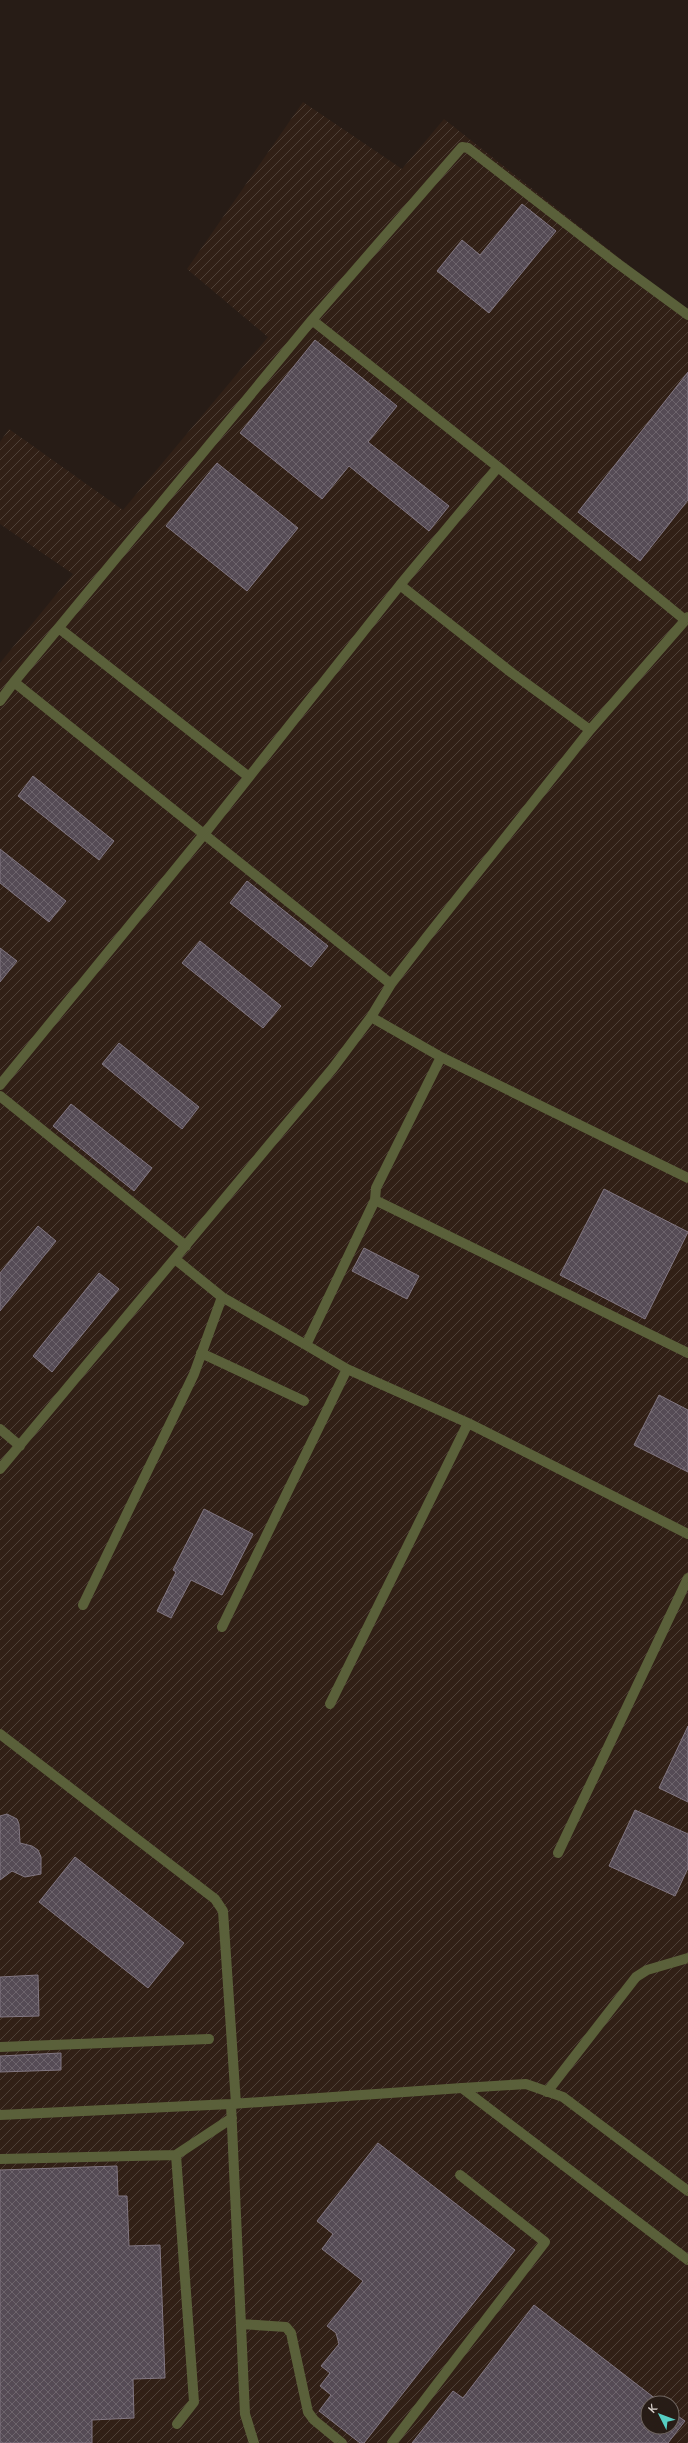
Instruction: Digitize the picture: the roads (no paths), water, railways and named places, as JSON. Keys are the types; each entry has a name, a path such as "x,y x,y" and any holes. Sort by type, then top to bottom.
{"street":[{"path":"0,701 14,682 60,629 312,320 462,147 468,148 616,263 688,315"},
{"path":"0,1469 333,1068 371,1017 391,984 590,730 687,618 312,320"},
{"path":"0,1085 205,834 400,585 498,467"},
{"path":"400,585 512,673 590,730"},
{"path":"60,629 249,777"},
{"path":"14,682 391,984"},
{"path":"371,1017 441,1057 688,1178"},
{"path":"306,1345 375,1200 376,1188 441,1057"},
{"path":"0,1096 186,1246"},
{"path":"375,1200 688,1353"},
{"path":"175,1259 222,1297 347,1369 468,1423 688,1534"},
{"path":"83,1605 194,1374 222,1297"},
{"path":"201,1353 304,1401"},
{"path":"222,1627 347,1369"},
{"path":"330,1704 468,1423"},
{"path":"0,1429 20,1446"},
{"path":"558,1853 688,1578"},
{"path":"0,1734 215,1898 223,1911 234,2104 232,2118 244,2414 254,2443"},
{"path":"547,2092 636,1977 647,1970 688,1958"},
{"path":"0,2047 209,2039"},
{"path":"0,2114 234,2104 526,2084 563,2097 688,2191"},
{"path":"462,2088 688,2260"},
{"path":"0,2158 176,2155 232,2118"},
{"path":"176,2155 194,2402 177,2424"},
{"path":"392,2443 544,2242 460,2176"},
{"path":"241,2324 286,2327 291,2333 308,2412 314,2420 342,2443"}]}
